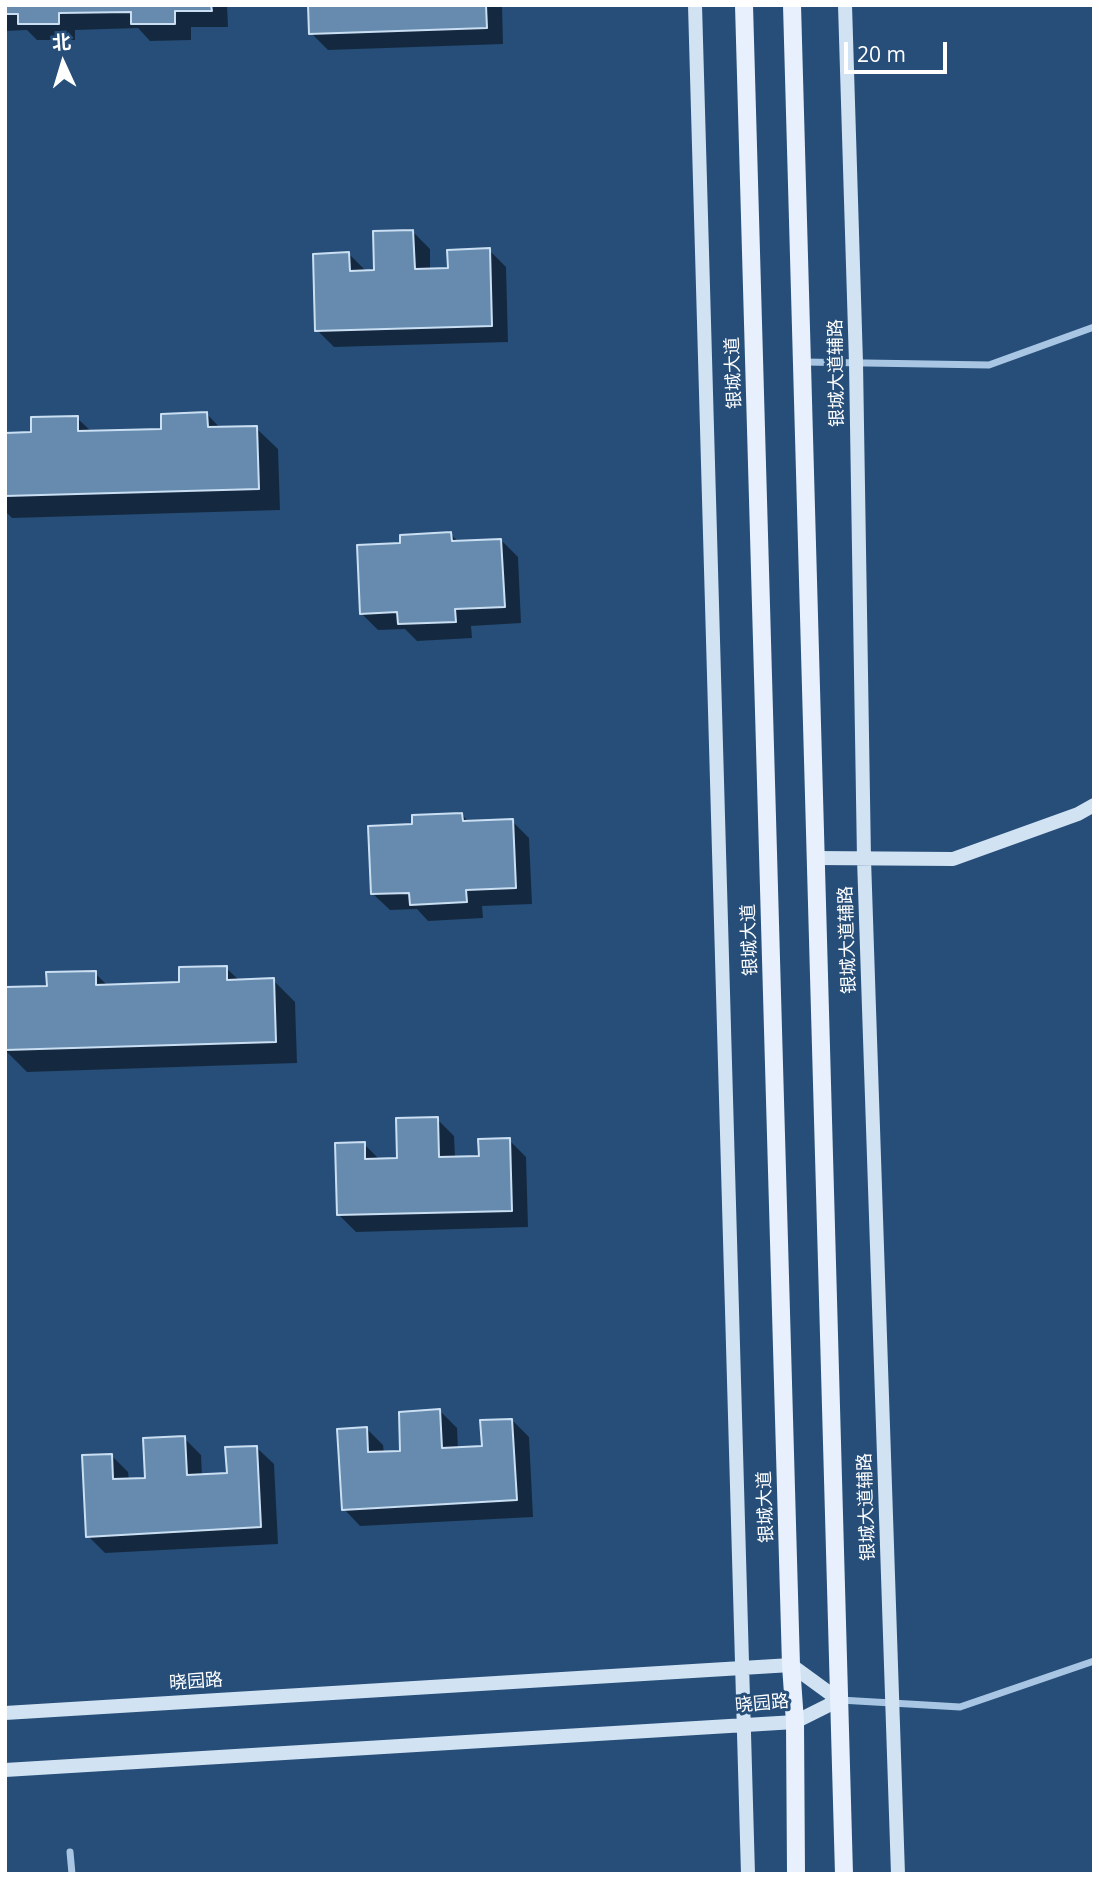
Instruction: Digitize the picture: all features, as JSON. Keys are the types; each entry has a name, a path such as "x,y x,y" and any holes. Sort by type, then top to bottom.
{"main road":[{"name":"银城大道","path":"744,5 791,1665 795,1722 796,1874"},
{"path":"793,5 844,1874"}],"street":[{"path":"695,5 748,1874"},
{"name":"银城大道辅路","path":"845,5 856,362 864,859 898,1874"},
{"path":"803,362 989,365 1094,327"},
{"path":"816,858 953,859 1079,814 1094,805"},
{"path":"839,1700 960,1707 1094,1661"},
{"name":"晓园路","path":"5,1713 791,1665 839,1700 795,1722 5,1770"},
{"path":"70,1852 72,1874"}],"building":[{"path":"5,5 211,5 212,11 175,11 175,24 131,24 131,12 59,13 59,24 18,24 18,14 5,14"},
{"path":"308,5 486,5 487,28 309,34"},
{"path":"413,230 415,269 448,268 447,250 490,248 492,326 315,331 313,254 349,252 350,271 374,270 373,231"},
{"path":"207,412 208,427 257,426 259,489 5,496 5,433 31,432 31,417 78,416 78,431 161,429 161,414"},
{"path":"451,532 452,541 501,539 505,607 455,609 456,622 398,624 397,612 360,614 357,545 400,543 400,535"},
{"path":"462,813 463,821 513,819 516,888 466,890 467,902 410,905 409,893 371,894 368,826 412,824 412,815"},
{"path":"227,966 227,980 274,978 276,1042 5,1050 5,987 47,986 46,972 96,971 96,985 179,982 179,967"},
{"path":"438,1117 439,1157 479,1156 478,1139 510,1138 512,1211 337,1215 335,1143 365,1142 365,1159 397,1158 396,1118"},
{"path":"440,1409 442,1448 482,1446 480,1420 512,1419 517,1500 342,1510 337,1429 367,1427 368,1452 400,1451 399,1412"},
{"path":"185,1436 187,1475 227,1473 225,1447 257,1446 261,1527 86,1537 82,1455 112,1454 113,1479 145,1478 143,1438"}]}
